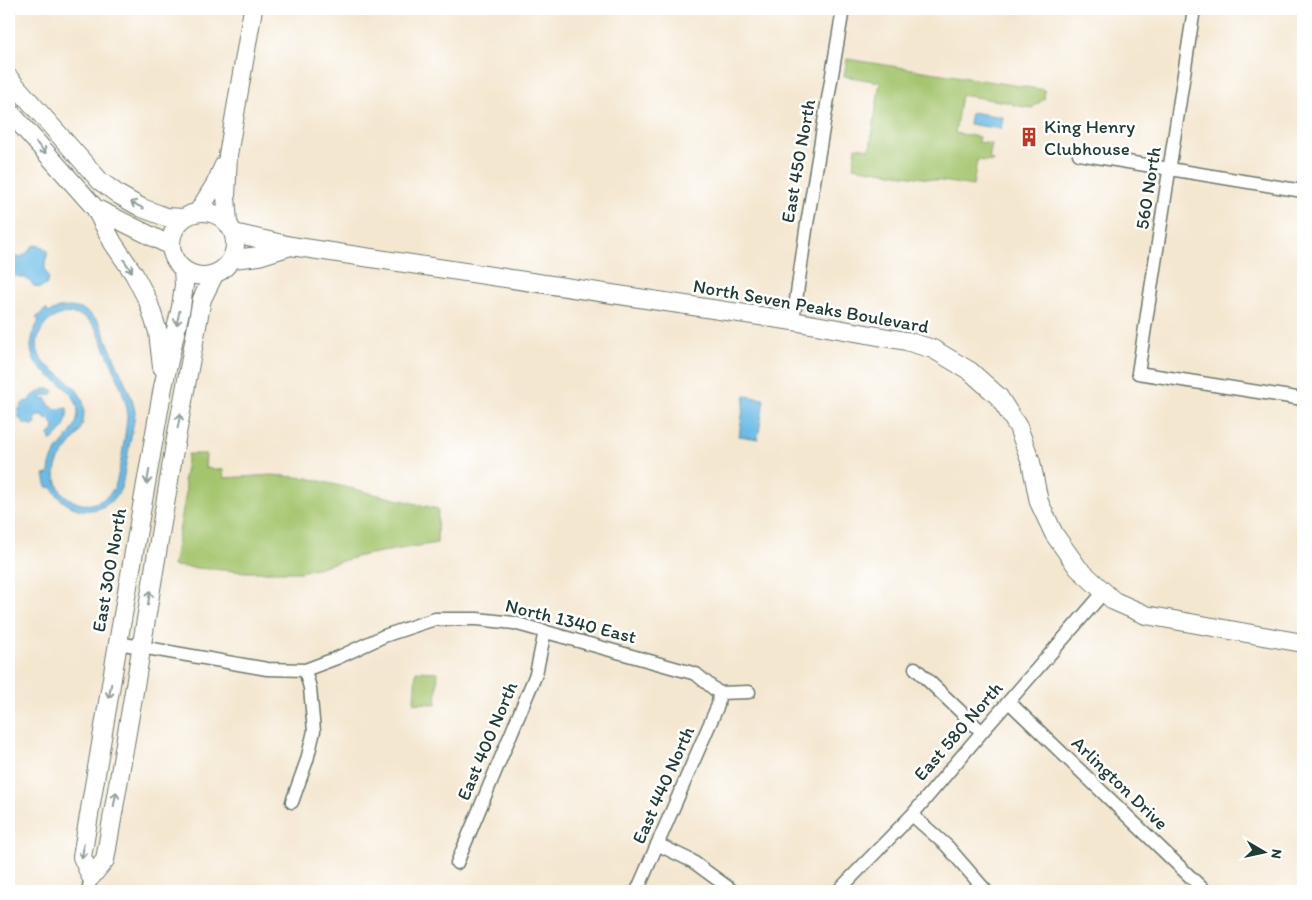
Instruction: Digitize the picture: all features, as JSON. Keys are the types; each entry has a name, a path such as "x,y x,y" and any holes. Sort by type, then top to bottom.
{"street":[{"path":"228,155 216,183 190,215 175,227 171,246 175,261 183,270 193,275 207,276 220,272 233,259 236,248 226,197 228,155 253,9"},
{"name":"East 450 North","path":"793,320 843,9"},
{"name":"560 North","path":"1194,9 1138,372 1303,399"},
{"path":"9,78 100,180 119,195 142,208 166,217 210,212 221,216 231,227"},
{"path":"9,111 95,208 113,243 134,274 148,301 160,340 163,387"},
{"path":"1079,154 1303,191"},
{"path":"95,208 171,246"},
{"name":"North Seven Peaks Boulevard","path":"231,227 290,246 793,320 906,341 933,349 970,372 999,396 1018,427 1031,462 1039,502 1054,534 1078,568 1114,601 1146,615 1303,643"},
{"name":"North Seven Peaks Boulevard","path":"233,259 259,256 290,246"},
{"name":"East 300 North","path":"89,884 82,857 163,387 181,308 184,285 183,270"},
{"name":"East 300 North","path":"89,884 105,860 175,444 202,299 214,275"},
{"name":"East 580 North","path":"838,891 912,815 1104,592"},
{"name":"North 1340 East","path":"118,643 267,669 305,670 337,658 384,636 435,619 477,619 514,622 696,674 720,692"},
{"name":"East 400 North","path":"457,863 536,674 545,632"},
{"path":"915,668 982,732"},
{"path":"292,802 307,760 314,731 310,688 305,670"},
{"path":"720,692 750,692"},
{"name":"East 440 North","path":"637,891 718,705 720,692"},
{"name":"Arlington Drive","path":"1008,702 1205,891"},
{"path":"912,815 946,846 986,891"},
{"path":"657,844 692,861 733,891"}],"green space":[{"path":"847,59 1045,90 1044,99 1032,108 961,95 955,133 979,137 978,142 992,144 989,159 994,160 993,162 977,160 973,186 853,167 856,147 870,149 880,82 844,76"},
{"path":"188,454 206,454 205,468 223,470 224,478 272,475 307,478 438,509 437,543 364,555 301,572 247,572 173,566 186,492 184,479"},
{"path":"416,671 438,672 436,704 414,703"}],"water":[{"path":"971,112 1003,117 1001,129 969,124"},
{"path":"35,245 44,247 48,252 45,265 48,281 46,285 39,288 25,278 9,273 11,259 26,254"},
{"path":"71,307 81,309 99,322 132,399 135,412 122,486 116,497 98,509 77,509 67,504 52,487 47,488 44,475 49,474 53,456 73,429 78,413 76,402 71,393 38,366 33,357 31,346 39,321 36,318 46,309 49,313 59,308","holes":["67,313 88,320 97,330 118,378 127,408 127,422 115,486 104,499 88,504 76,502 62,493 55,477 57,463 81,429 84,417 83,402 72,385 43,362 37,346 41,331 51,319"]},
{"path":"44,389 54,391 51,395 41,397 42,399 46,398 49,405 55,409 67,408 67,418 64,426 52,440 50,440 49,434 53,431 54,426 49,419 45,419 44,415 37,415 35,419 36,424 33,426 25,424 20,419 18,413 25,401 28,402 31,397"},
{"path":"745,396 764,399 758,439 739,436"}],"place":[{"name":"King Henry Clubhouse","path":"1029,137"}]}
